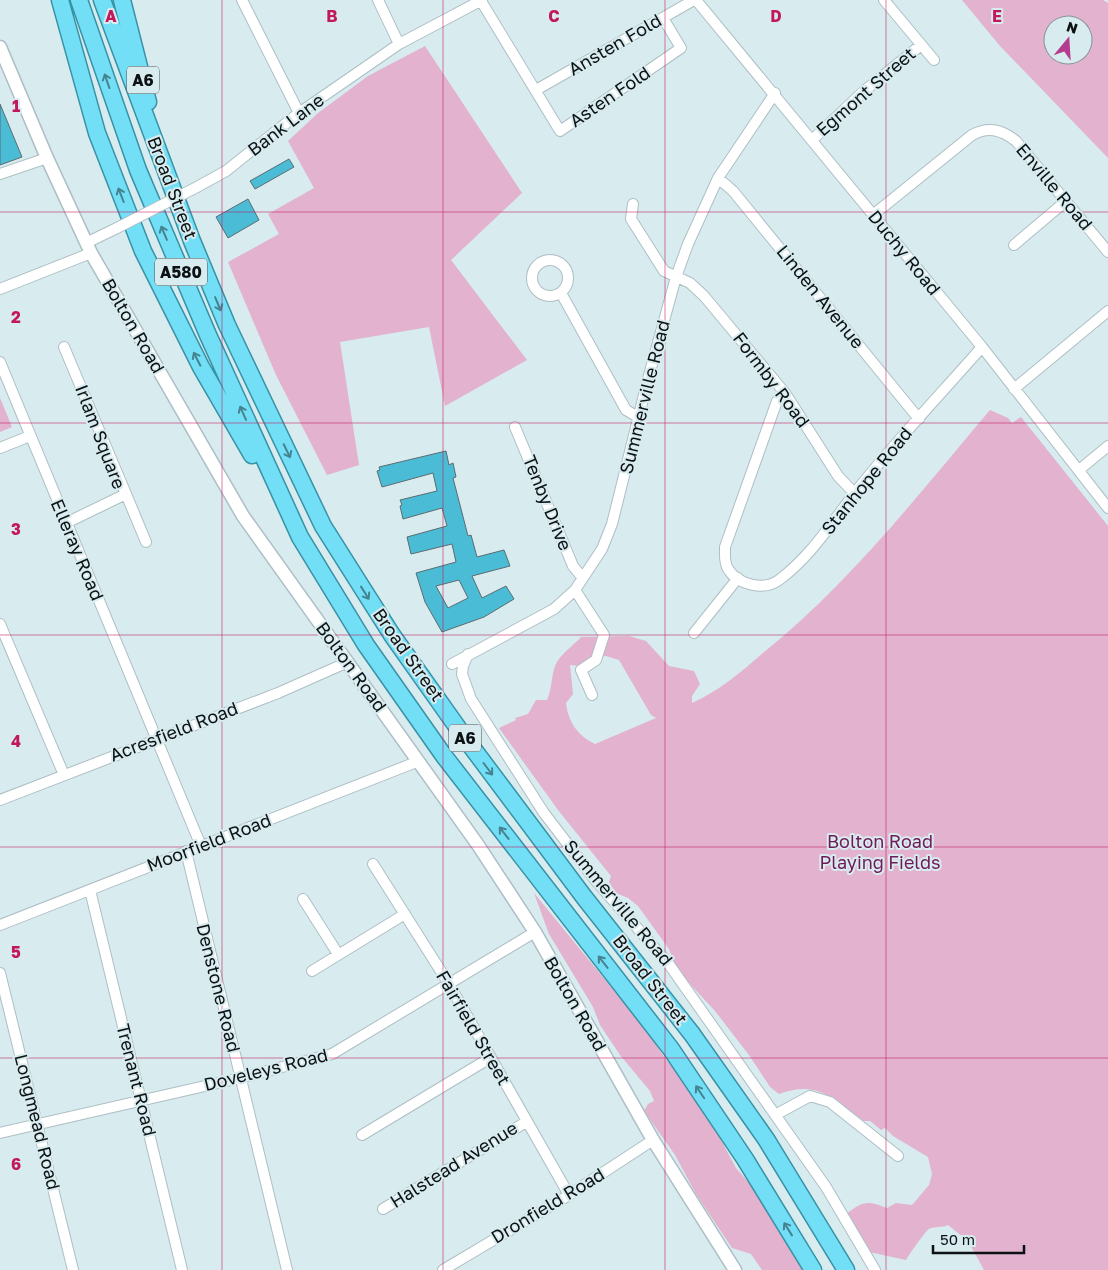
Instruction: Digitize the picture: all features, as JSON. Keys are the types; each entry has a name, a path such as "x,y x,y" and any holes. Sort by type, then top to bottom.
{"highway":[{"name":"A6","path":"60,0 97,133 143,251 201,367 300,538"},
{"name":"Broad Street","path":"79,0 138,170 208,335 300,538 366,645 444,756 671,1048 745,1159 814,1270"},
{"name":"Broad Street","path":"102,0 161,161 227,325 323,526 392,634 465,738 584,897 692,1034 766,1139 846,1270"},
{"name":"A6","path":"122,0 161,161"}],"street":[{"path":"242,0 299,114"},
{"path":"378,0 399,44"},
{"name":"Bank Lane","path":"0,289 89,248 117,228 226,171 299,114 399,44 482,0"},
{"name":"Asten Fold","path":"482,0 560,131 681,48 663,18"},
{"name":"Egmont Street","path":"884,0 934,60"},
{"name":"Ansten Fold","path":"536,90 663,18 698,1"},
{"name":"Duchy Road","path":"698,1 982,348 1108,508"},
{"name":"Egmont Street","path":"812,140 862,92 921,45"},
{"name":"Bolton Road","path":"0,47 47,158 89,248 243,516 478,845 534,932 653,1140 735,1270"},
{"name":"Summerville Road","path":"452,664 554,609 575,590 582,576 602,549 612,524 638,417 676,277 688,244 718,178 775,93"},
{"name":"Enville Road","path":"873,215 972,135 987,130 1002,131 1016,141 1108,252"},
{"path":"0,174 47,158"},
{"name":"Linden Avenue","path":"718,178 733,190 919,418"},
{"path":"1014,245 1066,201"},
{"name":"Formby Road","path":"633,204 631,219 664,270 690,283 704,296 785,393 838,476 855,494"},
{"path":"560,293 626,410 638,417"},
{"path":"1014,389 1108,312"},
{"name":"Irlam Square","path":"64,347 126,494 66,524"},
{"name":"Stanhope Road","path":"738,578 750,585 764,586 778,581 823,537 855,494 919,418 982,348"},
{"name":"Elleray Road","path":"0,362 201,846"},
{"path":"694,633 738,578 728,569 725,557 726,547 777,400 785,393"},
{"name":"Tenby Drive","path":"516,427 573,566 582,576"},
{"path":"0,448 30,436"},
{"path":"1079,470 1108,446"},
{"path":"126,494 146,542"},
{"path":"575,590 604,635 596,660 581,670 592,695"},
{"path":"0,624 64,776"},
{"name":"Summerville Road","path":"468,654 462,674 471,699 544,813 596,881 668,962 777,1114 826,1187 875,1270"},
{"name":"Acresfield Road","path":"0,800 156,738 278,693 348,662"},
{"name":"Moorfield Road","path":"0,925 419,761"},
{"name":"Denstone Road","path":"186,851 286,1270"},
{"name":"Fairfield Street","path":"373,864 449,984 569,1195"},
{"name":"Trenant Road","path":"90,890 182,1270"},
{"path":"303,899 338,954"},
{"path":"312,971 405,914"},
{"name":"Doveleys Road","path":"0,1133 240,1078 332,1054 534,932"},
{"name":"Longmead Road","path":"0,974 73,1270"},
{"path":"362,1135 490,1058"},
{"path":"777,1114 810,1096 830,1102 898,1156"},
{"name":"Halstead Avenue","path":"383,1209 526,1122"},
{"name":"Dronfield Road","path":"443,1270 569,1195 653,1140"}],"green space":[{"path":"962,0 1103,0 1108,3 1108,158 1000,46"},
{"path":"425,46 522,193 451,260 527,360 445,406 429,327 340,342 359,465 327,475 276,375 228,262 279,234 268,214 314,188 288,141 318,113 368,76"},
{"path":"0,398 12,427 0,432"},
{"name":"Bolton Road Playing Fields","path":"990,410 1008,418 1012,423 1021,417 1108,526 1108,1270 984,1270 968,1241 948,1225 928,1230 906,1260 869,1252 846,1214 865,1203 887,1208 896,1203 912,1205 929,1185 932,1174 928,1157 893,1136 885,1128 881,1130 870,1121 864,1121 835,1099 825,1094 805,1089 779,1094 770,1087 749,1055 715,1011 677,970 669,949 638,906 628,898 616,893 609,882 611,876 558,810 499,728 516,720 515,718 528,714 536,700 547,700 557,662 581,637 629,636 646,641 669,666 694,671 700,684 692,696 692,703 711,693 746,667 825,598 910,506","holes":["606,656 619,660 651,715 656,718 595,744 579,733 567,710 566,703 573,694 570,665 581,666 589,658"]},
{"path":"534,893 647,1031 666,1060 685,1078 736,1168 755,1190 773,1217 802,1270 762,1270 751,1254 732,1248 696,1194 675,1155 644,1111 648,1104 654,1101 650,1091 620,1055 600,1025 593,1007 549,934"}],"building":[{"path":"0,104 22,157 0,165"},
{"path":"289,159 294,167 255,189 250,181"},
{"path":"248,199 259,220 228,238 216,217"},
{"path":"446,451 449,465 453,463 456,477 453,478 468,536 471,535 477,557 504,550 510,566 472,576 482,598 506,586 514,599 484,617 442,632 425,602 416,573 456,562 452,544 411,554 407,537 447,526 442,508 403,519 400,506 402,505 400,500 437,491 433,473 382,487 377,471 380,470 379,467","holes":["459,580 468,598 448,608 436,586"]}]}
